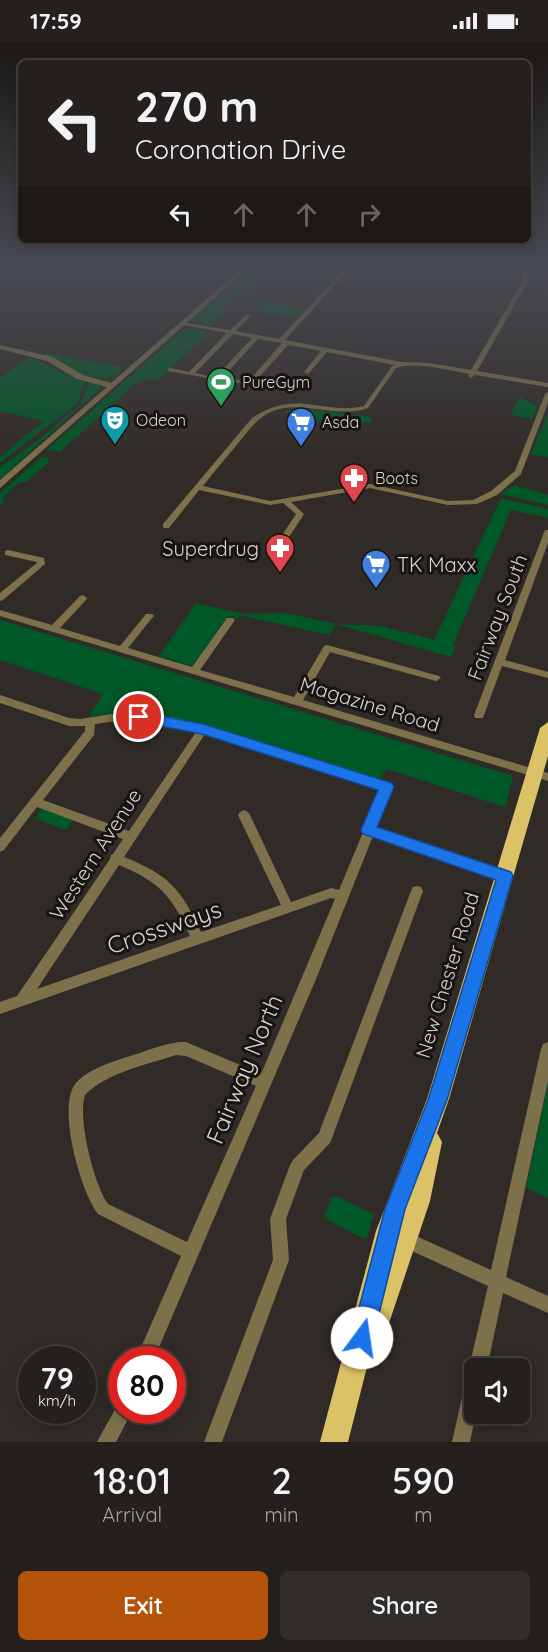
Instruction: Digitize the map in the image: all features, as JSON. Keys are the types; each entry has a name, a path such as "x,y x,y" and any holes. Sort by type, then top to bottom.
{"highway":[{"name":"New Chester Road","path":"334,1442 394,1276 397,1235 418,1201 438,1100 521,820 538,778 548,728"}],"street":[{"path":"0,484 172,332"},
{"path":"190,374 232,332"},
{"path":"234,332 406,364 515,380 548,390"},
{"path":"256,337 219,378 250,384 292,332"},
{"path":"472,374 495,332"},
{"path":"0,347 50,359 74,374 114,384"},
{"path":"307,372 326,350"},
{"path":"360,409 366,406 394,367 406,364"},
{"path":"170,370 206,377"},
{"path":"472,374 548,390"},
{"path":"199,488 270,503 370,486 448,503 474,502 494,493 518,472 548,390"},
{"path":"165,525 199,488 254,419 267,410 306,404 339,410 360,409 374,413"},
{"path":"281,543 300,514 285,501"},
{"name":"Fairway South","path":"479,716 548,532"},
{"path":"0,598 41,564 41,560 8,553"},
{"path":"54,629 83,598"},
{"name":"Magazine Road","path":"0,613 297,701 538,778"},
{"path":"122,649 149,616"},
{"path":"195,670 229,622 240,627"},
{"path":"297,701 327,648 436,678"},
{"path":"500,662 548,675"},
{"path":"0,699 69,722 124,716 169,721 203,729"},
{"path":"0,847 90,732 90,721"},
{"name":"Fairway North","path":"150,1346 343,896 387,787 203,729"},
{"name":"Western Avenue","path":"22,1000 129,836 203,729"},
{"path":"35,802 129,836"},
{"path":"244,815 288,908"},
{"path":"369,830 505,876"},
{"path":"115,858 162,880 182,902 198,939"},
{"path":"213,1442 281,1260 278,1219 298,1165 325,1138 417,891"},
{"name":"Crossways","path":"0,1008 331,893 343,896"},
{"path":"190,1252 103,1209 97,1202 75,1115 76,1098 80,1090 95,1078 176,1048 186,1049 264,1082"},
{"path":"480,1358 548,1049"},
{"path":"397,1235 548,1305"},
{"path":"106,1442 116,1424"},
{"path":"461,1442 465,1424"}],"green space":[{"path":"180,332 209,332 159,379 145,379 136,383 60,452 47,450"},
{"path":"48,353 124,368 112,377 96,378 42,356"},
{"path":"29,357 84,382 81,395 75,405 0,463 0,457 44,421 0,411 0,378"},
{"path":"89,382 101,386 100,389 0,479 0,468 3,465 37,441 81,404"},
{"path":"520,397 538,407 532,419 510,415"},
{"path":"295,407 370,417 372,423 363,422 353,431 284,412"},
{"path":"548,413 548,457 531,454"},
{"path":"42,457 48,457 49,462 26,482 20,482 2,498 5,500 0,505 0,493"},
{"path":"514,485 548,495 548,505 500,494"},
{"path":"501,498 548,509 548,518 511,510 453,645 456,646 451,657 336,624 381,626 434,640"},
{"path":"196,603 243,614 286,613 336,624 329,635 240,615 238,619 228,616 192,666 159,656"},
{"path":"0,620 513,776 505,807 387,769 379,780 177,719 122,712 89,716 103,694 0,660"},
{"path":"43,808 73,820 66,830 35,818"},
{"path":"548,1083 548,1198 526,1188"},
{"path":"335,1196 374,1214 366,1240 324,1218 331,1199"}],"place":[{"name":"PureGym","path":"221,408"},
{"name":"Odeon","path":"115,446"},
{"name":"Asda","path":"301,448"},
{"name":"Boots","path":"354,504"},
{"name":"Superdrug","path":"280,574"},
{"name":"TK Maxx","path":"376,590"}],"route":[{"path":"139,717 177,722 203,729 387,787 369,830 505,876 438,1100 388,1231 362,1338"}]}
